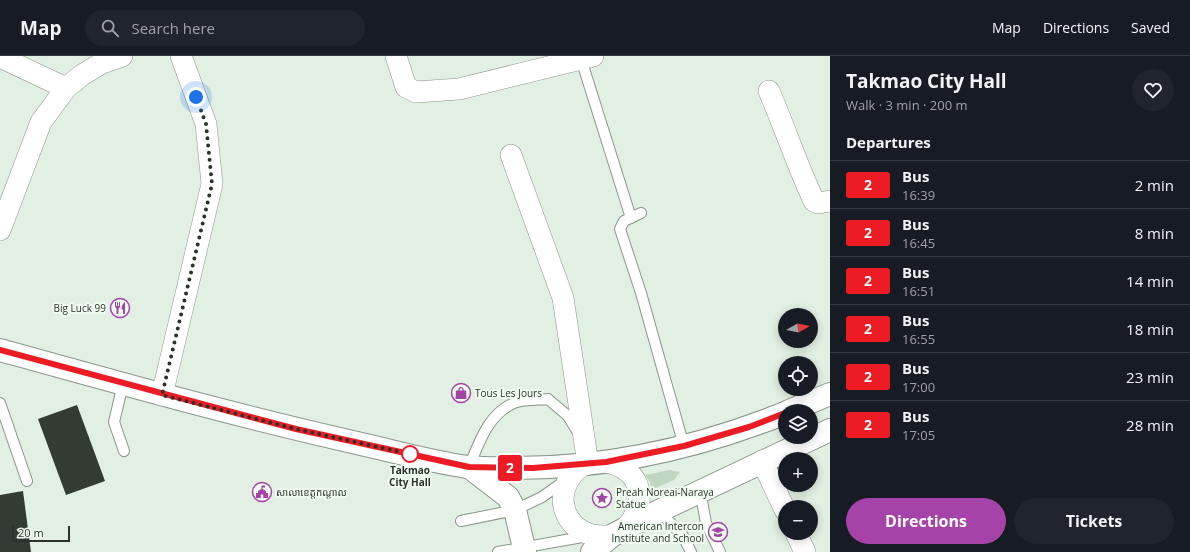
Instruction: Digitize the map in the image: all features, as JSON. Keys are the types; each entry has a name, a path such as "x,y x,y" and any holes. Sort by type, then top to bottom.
{"main road":[{"path":"0,351 162,395 296,429 469,467 586,467 684,446 749,427 778,416"},
{"path":"806,404 830,394"},
{"path":"591,544 618,533 659,510 700,490 830,430"},
{"path":"469,467 508,497 515,510 524,549"}],"street":[{"path":"0,230 41,122 66,88 82,75 102,63 122,56"},
{"path":"162,395 212,184 206,124 181,56"},
{"path":"396,56 406,87 416,92 458,89 587,58"},
{"path":"0,57 66,88"},
{"path":"769,92 782,121 799,170 814,201 830,201"},
{"path":"511,155 563,298 585,443 586,467"},
{"path":"762,461 780,500"},
{"path":"591,544 565,512 563,500 564,488 586,467 618,464 631,474 637,486 640,498 638,510 632,521 618,533"},
{"path":"799,540 805,552"}],"lane":[{"path":"587,58 631,218"},
{"path":"641,213 624,221 620,229 641,293 684,446"},
{"path":"123,384 114,422 124,450"},
{"path":"469,467 484,432 497,414 515,403 548,399 568,416 585,443"},
{"path":"0,403 27,481"},
{"path":"461,521 515,510 542,496 586,467"},
{"path":"700,490 706,523 720,552"},
{"path":"659,510 683,536 691,552"},
{"path":"498,552 591,544"}],"green space":[{"path":"670,470 680,472 674,480 651,490 650,482 645,475"}],"building":[{"path":"77,405 105,481 66,495 38,419"},
{"path":"23,491 31,552 0,552 0,495"}],"bus line":[{"name":"2","path":"0,350 162,395 296,429 469,467 533,468 606,462 684,446 749,427 778,416"}],"place":[{"name":"Big Luck 99","path":"120,308"},
{"name":"Tous Les Jours","path":"461,393"},
{"name":"Takmao City Hall","path":"410,454"},
{"name":"សាលាខេត្តកណ្ដាល","path":"262,492"},
{"name":"Preah Noreai-Naraya Statue","path":"602,498"},
{"name":"American Intercon Institute and School","path":"718,532"}],"route":[{"path":"196,97 206,124 212,184 162,395 296,429 410,454"}]}
